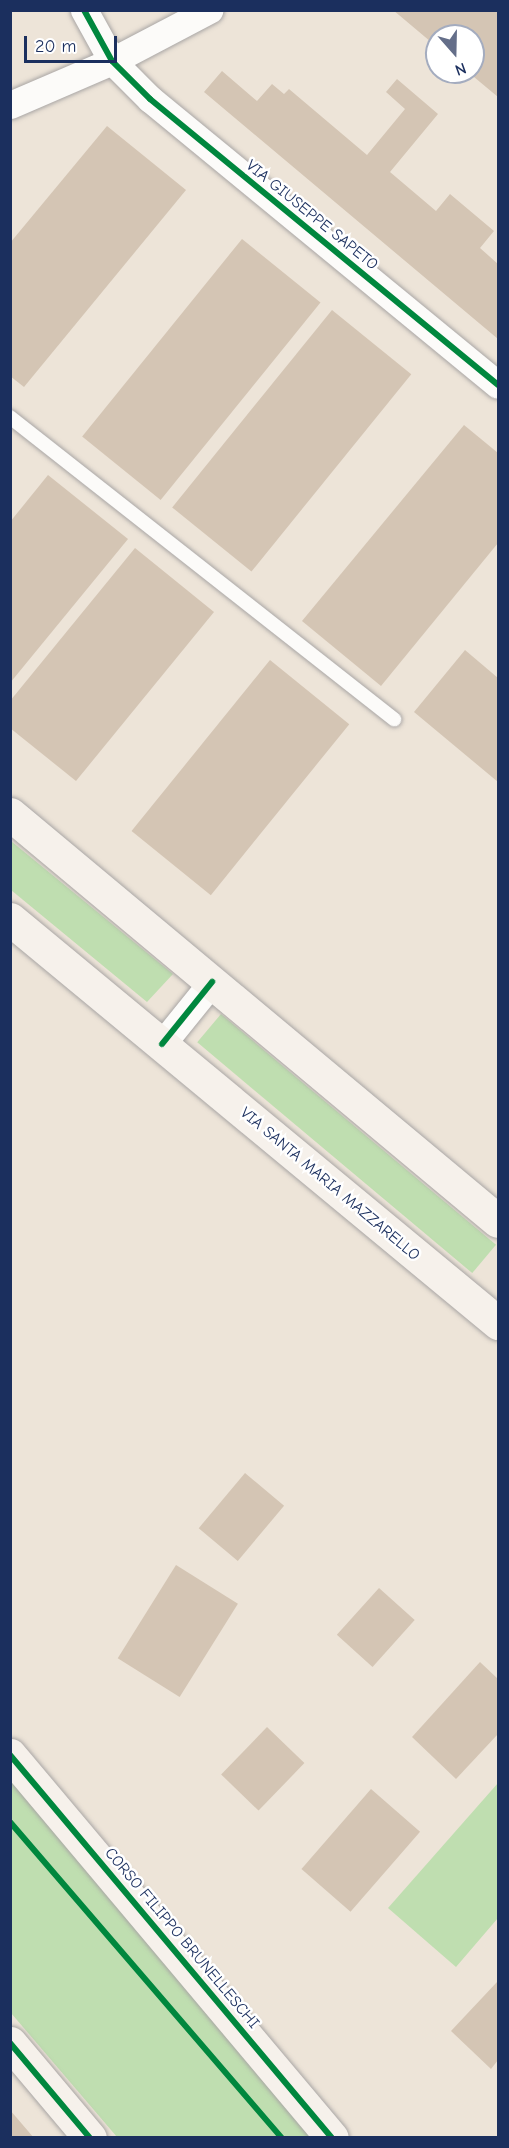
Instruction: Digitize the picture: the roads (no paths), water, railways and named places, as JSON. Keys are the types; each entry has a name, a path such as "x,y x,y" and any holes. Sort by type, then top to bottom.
{"main road":[{"path":"10,814 498,1221"},
{"name":"VIA SANTA MARIA MAZZARELLO","path":"10,919 498,1323"},
{"name":"CORSO FILIPPO BRUNELLESCHI","path":"10,1755 332,2138"},
{"path":"10,2043 90,2138"}],"street":[{"name":"VIA GIUSEPPE SAPETO","path":"84,10 112,61 150,99 498,385"},
{"path":"10,105 112,61 209,10"},
{"path":"162,1044 212,982"}],"lane":[{"path":"10,417 394,719"}]}
